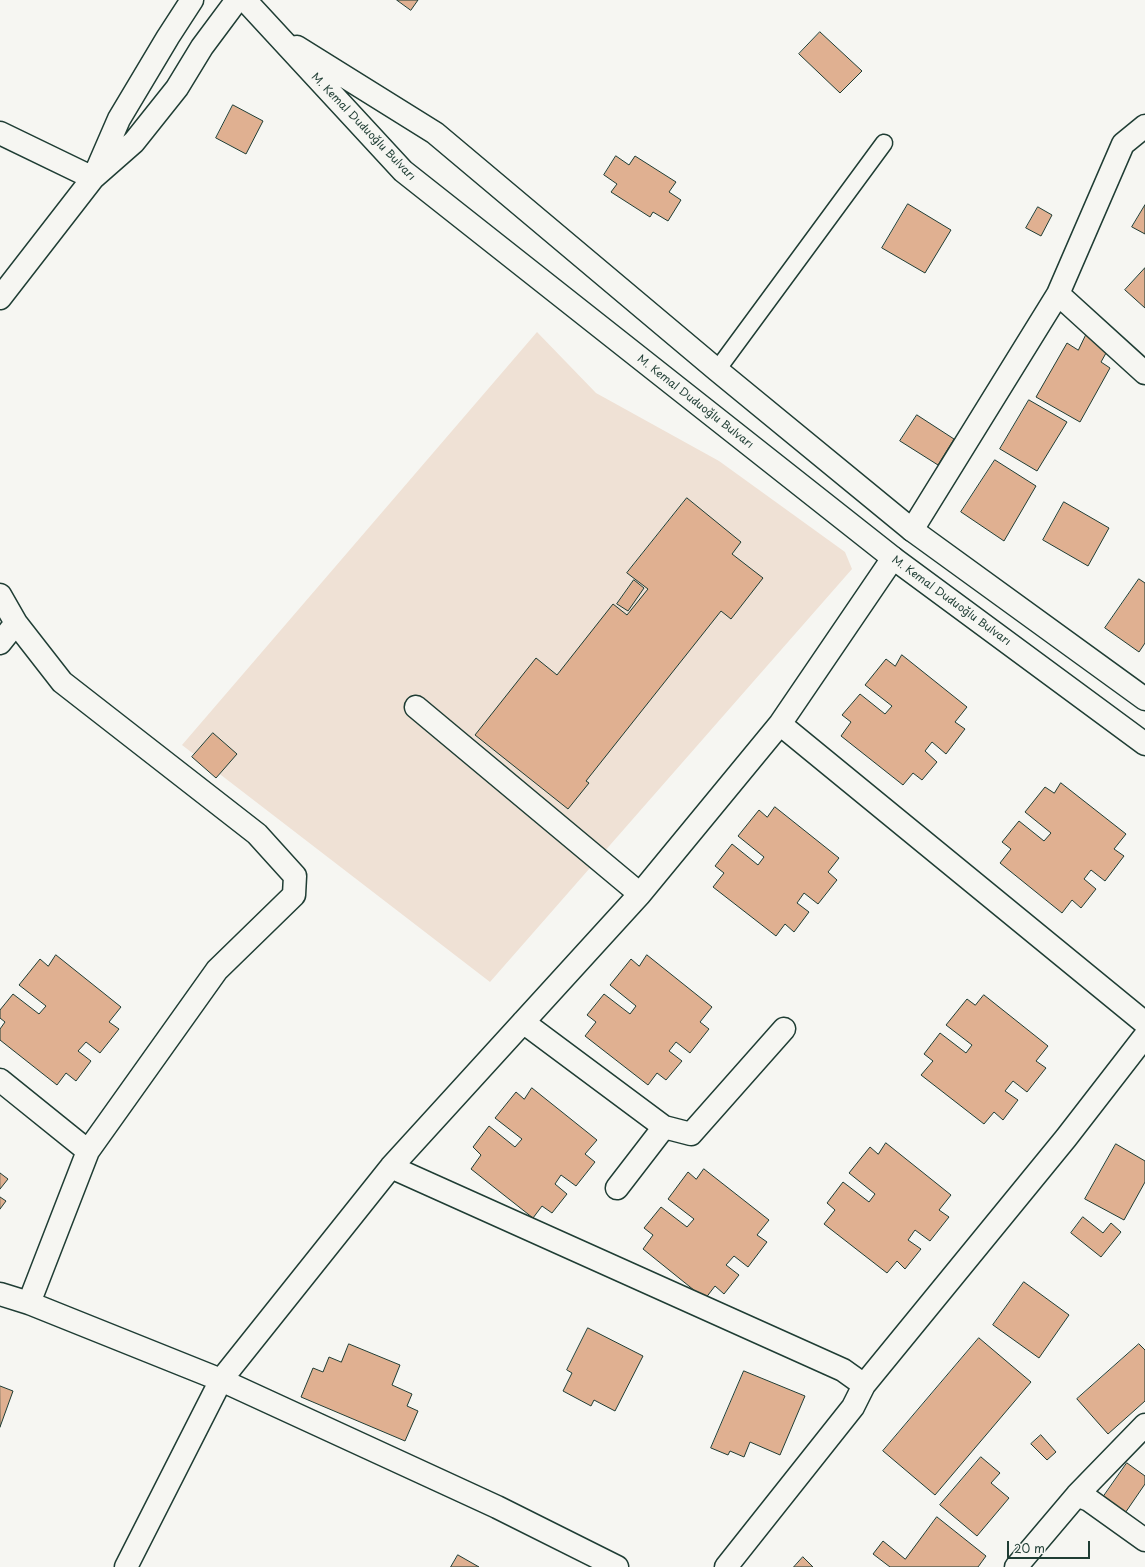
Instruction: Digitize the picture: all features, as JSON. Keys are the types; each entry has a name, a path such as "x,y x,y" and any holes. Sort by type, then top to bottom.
{"street":[{"path":"93,178 119,119 192,0"},
{"path":"3,290 93,178 134,142 177,88 202,47 237,0"},
{"name":"M. Kemal Duduoğlu Bulvarı","path":"245,0 271,30 403,171 893,558 1145,744"},
{"name":"M. Kemal Duduoğlu Bulvarı","path":"271,30 434,133 717,370 912,530 1145,699"},
{"path":"126,1567 221,1380 391,1167 640,894 780,724 912,530 1058,294 1123,144 1145,126"},
{"path":"0,133 93,178"},
{"path":"1058,294 1145,373"},
{"path":"0,595 16,623 62,682 257,834 295,876 294,895 217,970 88,1152 29,1303"},
{"path":"0,643 16,623"},
{"path":"416,707 640,894"},
{"path":"780,724 1145,1023"},
{"path":"523,1022 664,1127 691,1134 784,1030"},
{"path":"726,1567 853,1407 864,1385 1066,1138 1145,1036"},
{"path":"0,1080 88,1152"},
{"path":"617,1188 664,1127"},
{"path":"391,1167 843,1370 864,1385"},
{"path":"0,1294 29,1303 221,1380 497,1507 617,1567"},
{"path":"1016,1567 1077,1495 1145,1425"},
{"path":"1077,1495 1089,1500 1145,1540"}],"lane":[{"path":"717,370 884,143"}],"shaded area":[{"path":"537,332 596,393 719,461 845,552 852,569 490,982 182,745"}],"building":[{"path":"397,0 418,0 411,10"},
{"path":"820,32 862,71 840,93 799,54"},
{"path":"233,105 263,121 246,154 216,138"},
{"path":"616,156 629,165 635,156 676,182 669,192 681,200 668,221 653,212 650,217 611,192 617,184 604,175"},
{"path":"908,204 951,230 925,273 882,248"},
{"path":"1145,205 1145,234 1132,227"},
{"path":"1038,207 1052,215 1041,236 1026,228"},
{"path":"1145,268 1145,308 1125,290"},
{"path":"1087,333 1110,346 1101,362 1110,368 1080,422 1036,397 1067,343 1078,350"},
{"path":"1029,400 1067,422 1037,471 1000,449"},
{"path":"917,415 954,439 938,465 900,441"},
{"path":"995,460 1036,486 1004,541 961,512"},
{"path":"687,498 741,542 732,554 763,578 731,619 721,611 586,781 589,783 568,809 475,735 536,658 557,675 613,604 627,615 648,589 627,573"},
{"path":"1064,502 1109,528 1088,566 1043,540"},
{"path":"1139,579 1145,583 1145,643 1139,652 1105,628"},
{"path":"634,580 644,588 628,611 617,604"},
{"path":"902,655 967,707 955,722 965,729 946,754 932,742 925,751 937,762 922,780 913,773 903,785 841,736 851,722 842,715 860,694 885,714 892,706 865,685 886,659 895,666"},
{"path":"213,733 237,754 216,778 192,757"},
{"path":"1061,783 1126,834 1114,849 1124,856 1105,881 1091,870 1084,879 1096,889 1081,908 1072,900 1062,913 1000,863 1011,849 1002,842 1019,821 1044,841 1051,833 1025,812 1045,787 1054,793"},
{"path":"775,807 839,858 828,872 837,880 818,904 804,893 797,903 809,912 794,932 785,924 776,936 713,887 724,873 715,866 732,844 758,865 764,857 738,836 759,810 767,817"},
{"path":"56,955 121,1007 109,1022 119,1029 100,1053 86,1042 78,1051 91,1061 76,1081 66,1073 57,1085 0,1040 0,1029 5,1022 0,1018 0,1010 13,994 39,1014 46,1006 19,985 40,959 48,966"},
{"path":"647,955 712,1007 700,1022 709,1029 690,1053 676,1042 669,1051 682,1061 666,1080 657,1073 648,1085 585,1036 596,1022 587,1015 604,994 630,1014 636,1006 610,985 631,959 639,966"},
{"path":"984,995 1048,1046 1036,1061 1046,1068 1027,1092 1013,1081 1005,1091 1018,1100 1003,1120 994,1112 984,1124 921,1075 933,1061 924,1054 940,1033 966,1053 972,1045 946,1025 967,999 975,1005"},
{"path":"532,1088 597,1140 585,1154 595,1162 576,1186 561,1175 555,1184 567,1194 552,1213 542,1206 533,1218 471,1169 481,1155 473,1147 489,1126 515,1147 522,1139 495,1118 516,1092 524,1099"},
{"path":"886,1143 951,1195 939,1210 949,1217 930,1241 915,1230 908,1240 921,1249 905,1269 897,1261 887,1273 824,1224 835,1210 827,1203 843,1182 869,1202 875,1194 849,1173 870,1147 878,1154"},
{"path":"1116,1144 1145,1161 1145,1182 1124,1220 1085,1199"},
{"path":"704,1169 769,1220 757,1235 767,1242 748,1267 734,1256 726,1265 739,1275 724,1294 715,1286 705,1299 643,1249 653,1235 644,1228 661,1207 687,1227 694,1219 668,1199 688,1172 696,1179"},
{"path":"0,1173 8,1179 0,1189"},
{"path":"0,1197 6,1201 0,1209"},
{"path":"1083,1217 1103,1233 1111,1223 1121,1232 1101,1257 1071,1233"},
{"path":"1024,1282 1069,1315 1039,1358 993,1325"},
{"path":"588,1328 643,1356 615,1411 594,1400 591,1406 563,1391 572,1373 567,1370"},
{"path":"979,1338 1031,1382 935,1495 883,1451"},
{"path":"349,1344 400,1365 392,1385 412,1394 407,1406 418,1411 405,1441 301,1397 313,1368 323,1372 329,1357 341,1362"},
{"path":"1139,1344 1145,1350 1145,1401 1108,1434 1077,1399"},
{"path":"744,1371 805,1396 780,1455 750,1442 744,1457 730,1451 728,1455 711,1448"},
{"path":"0,1386 13,1391 0,1427"},
{"path":"1041,1435 1056,1452 1047,1460 1031,1444"},
{"path":"981,1457 1000,1473 991,1483 1009,1498 977,1536 940,1505"},
{"path":"1127,1463 1145,1476 1145,1484 1121,1519 1099,1503"},
{"path":"937,1517 986,1556 978,1567 890,1567 873,1554 883,1541 905,1559"},
{"path":"458,1555 479,1567 451,1567"},
{"path":"803,1557 813,1567 794,1567"}]}
